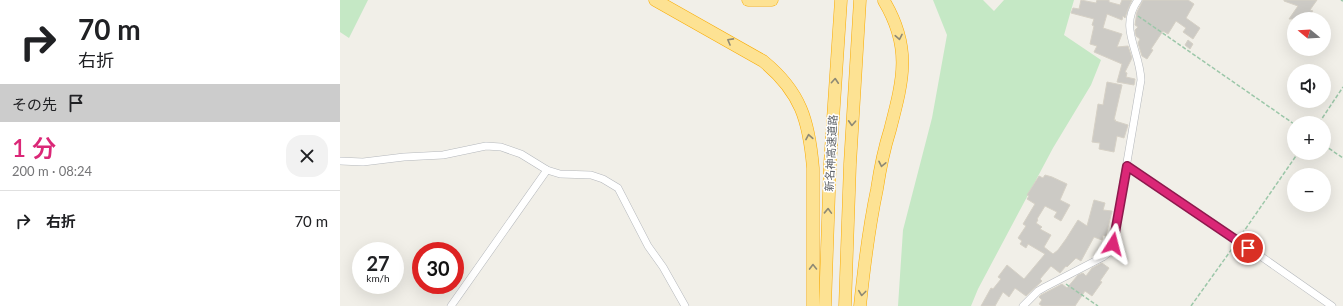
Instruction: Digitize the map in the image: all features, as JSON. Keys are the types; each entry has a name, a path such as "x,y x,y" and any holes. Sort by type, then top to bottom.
{"highway":[{"path":"655,0 763,61 777,72 788,85 796,98 808,129 813,168 813,306"},
{"path":"748,0 772,0"},
{"name":"新名神高速道路","path":"825,306 830,164 841,0"},
{"name":"新名神高速道路","path":"845,306 850,164 860,0"},
{"path":"860,306 876,191 901,86 902,50 899,33 893,16 884,1"}],"street":[{"path":"1023,306 1038,291 1103,258 1113,244 1140,80 1138,61 1128,28 1132,12 1138,0"},
{"path":"340,161 363,162 404,157 443,155 486,146 501,147 520,154 547,170 560,174 591,176 604,179 618,188 648,246 663,267 685,306"},
{"path":"1127,166 1332,306"},
{"path":"451,306 547,170"}],"path":[{"path":"1132,12 1287,119"},
{"path":"1324,116 1343,87"},
{"path":"1331,150 1343,158"},
{"path":"1191,306 1293,160"},
{"path":"1060,279 1098,306"}],"green space":[{"path":"340,0 368,0 349,38 340,32"},
{"path":"933,0 983,0 994,11 1004,0 1074,0 1064,35 1101,60 1091,85 1053,148 978,289 971,306 898,306 903,230 932,118 947,35"}],"building":[{"path":"1081,0 1096,3 1097,0 1109,0 1109,2 1120,5 1122,0 1132,0 1125,18 1123,16 1122,20 1107,14 1103,28 1122,34 1117,47 1128,46 1132,58 1125,72 1127,73 1126,77 1135,79 1134,85 1117,82 1122,64 1094,52 1097,46 1090,44 1094,19 1071,13 1073,8 1079,9"},
{"path":"1143,0 1188,0 1194,4 1186,18 1200,28 1193,39 1183,32 1186,28 1176,21 1168,34 1163,31 1151,49 1153,50 1147,59 1142,56 1138,43 1140,39 1136,36 1135,30 1138,27 1135,25 1137,12"},
{"path":"1317,0 1310,10 1313,11 1312,12 1294,12 1298,6 1284,1"},
{"path":"1188,40 1193,44 1190,49 1185,45"},
{"path":"1107,82 1122,85 1114,120 1128,125 1124,138 1117,136 1114,152 1099,149 1100,143 1092,142 1098,104 1103,105"},
{"path":"1045,175 1067,184 1060,200 1070,205 1061,221 1054,217 1057,212 1045,206 1036,223 1042,227 1040,229 1051,235 1044,247 1053,254 1058,250 1078,220 1087,226 1094,200 1105,203 1103,210 1112,211 1106,236 1103,235 1102,240 1094,237 1081,261 1076,258 1060,273 1051,266 1040,279 1042,281 1026,296 1015,288 1009,297 1003,292 995,306 981,306 991,288 993,289 1001,279 998,277 1007,265 1024,279 1045,254 1028,244 1026,248 1020,244 1022,241 1018,238 1026,226 1023,224 1035,204 1027,199 1029,196 1027,195 1039,176 1043,178"},
{"path":"1102,263 1109,268 1100,281 1102,282 1092,296 1085,291 1075,306 1042,306 1039,304 1042,300 1039,297 1041,295 1062,284 1067,288 1078,275 1083,273 1086,276 1092,268"}],"route":[{"path":"1113,244 1127,166 1248,248"}]}
